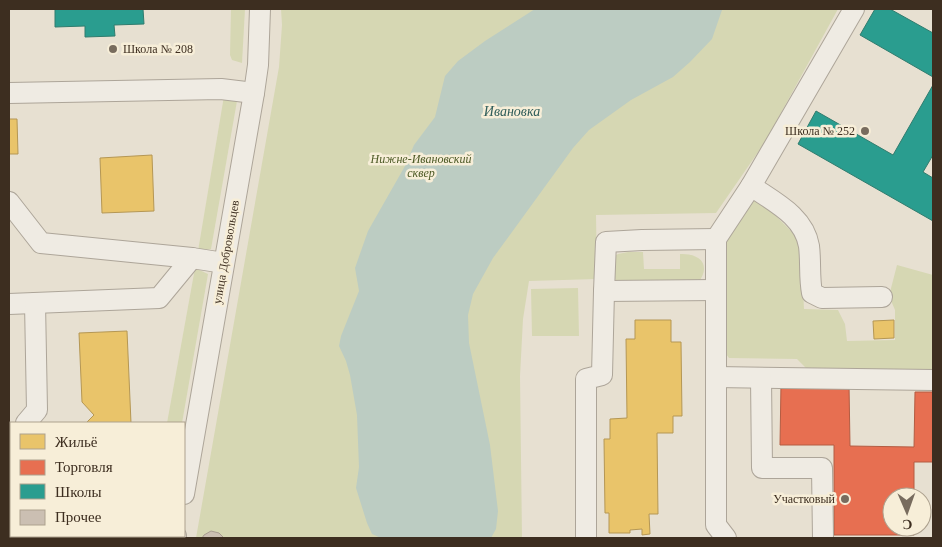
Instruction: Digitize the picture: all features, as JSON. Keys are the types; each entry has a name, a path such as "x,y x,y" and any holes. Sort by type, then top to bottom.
{"street":[{"name":"улица Добровольцев","path":"185,488 254,93 258,65 260,9"},
{"path":"726,538 716,525 716,238 751,186 854,9"},
{"path":"9,93 221,89 254,93"},
{"path":"751,186 789,211 800,224 806,235 809,248 809,279 812,293 822,298 882,297"},
{"path":"9,202 41,242 224,263"},
{"path":"586,538 586,379 602,375 606,242 716,238"},
{"path":"9,304 160,298 192,258"},
{"path":"604,291 716,290"},
{"path":"27,422 37,410 35,303"},
{"path":"716,377 933,380"},
{"path":"761,378 762,468 822,468 822,538"}],"green space":[{"path":"231,9 245,9 242,63 232,60 230,55"},
{"name":"Нижне-Ивановский сквер","path":"281,9 838,9 765,142 716,213 596,215 597,279 529,281 523,319 520,376 522,538 196,538 279,67 282,25"},
{"path":"224,96 237,101 211,249 198,251"},
{"path":"748,197 768,208 798,238 801,249 804,309 838,310 845,324 847,341 895,340 895,310 889,296 897,265 933,275 933,374 809,371 797,359 729,358 726,354 724,235"},
{"path":"628,252 643,252 644,269 680,269 680,254 687,254 702,261 704,271 698,283 617,281 612,276 613,257"},
{"path":"195,268 208,274 182,422 167,422"},
{"path":"578,288 579,336 532,336 531,289"}],"water":[{"name":"Ивановка","path":"535,9 722,10 712,39 690,62 673,77 631,100 589,130 573,148 493,258 473,294 468,315 469,343 490,445 498,511 496,529 491,538 381,538 372,534 356,488 359,467 357,415 350,375 339,346 341,336 359,291 355,268 368,231 405,166 414,145 435,117 445,76 458,61"}],"building: Жильё":[{"path":"9,119 17,119 18,154 9,154"},
{"path":"152,155 154,211 102,213 100,158"},
{"path":"635,320 671,320 671,342 681,342 682,416 673,416 673,433 657,433 658,514 649,514 650,534 642,535 642,529 630,530 630,533 609,533 609,513 605,513 604,439 610,439 610,419 627,418 626,339 635,339"},
{"path":"894,320 894,338 874,339 873,321"},
{"path":"127,331 131,422 87,422 94,415 82,402 79,333"},
{"path":"9,465 10,465 10,512"}],"building: Торговля":[{"path":"781,384 849,385 850,446 914,447 915,392 933,392 933,462 914,462 914,487 882,487 882,535 834,535 834,445 780,445"}],"building: Школы":[{"path":"55,9 143,9 144,24 114,25 115,36 85,37 85,26 55,27"},
{"path":"875,9 890,9 933,33 933,77 860,35"},
{"path":"933,85 933,155 923,172 933,178 933,221 798,144 816,111 893,155"}],"building: Прочее":[{"path":"211,531 219,533 224,538 202,538"}],"place":[{"name":"Школа № 208","path":"113,49"},
{"name":"Школа № 252","path":"865,131"},
{"name":"Участковый","path":"845,499"}]}
